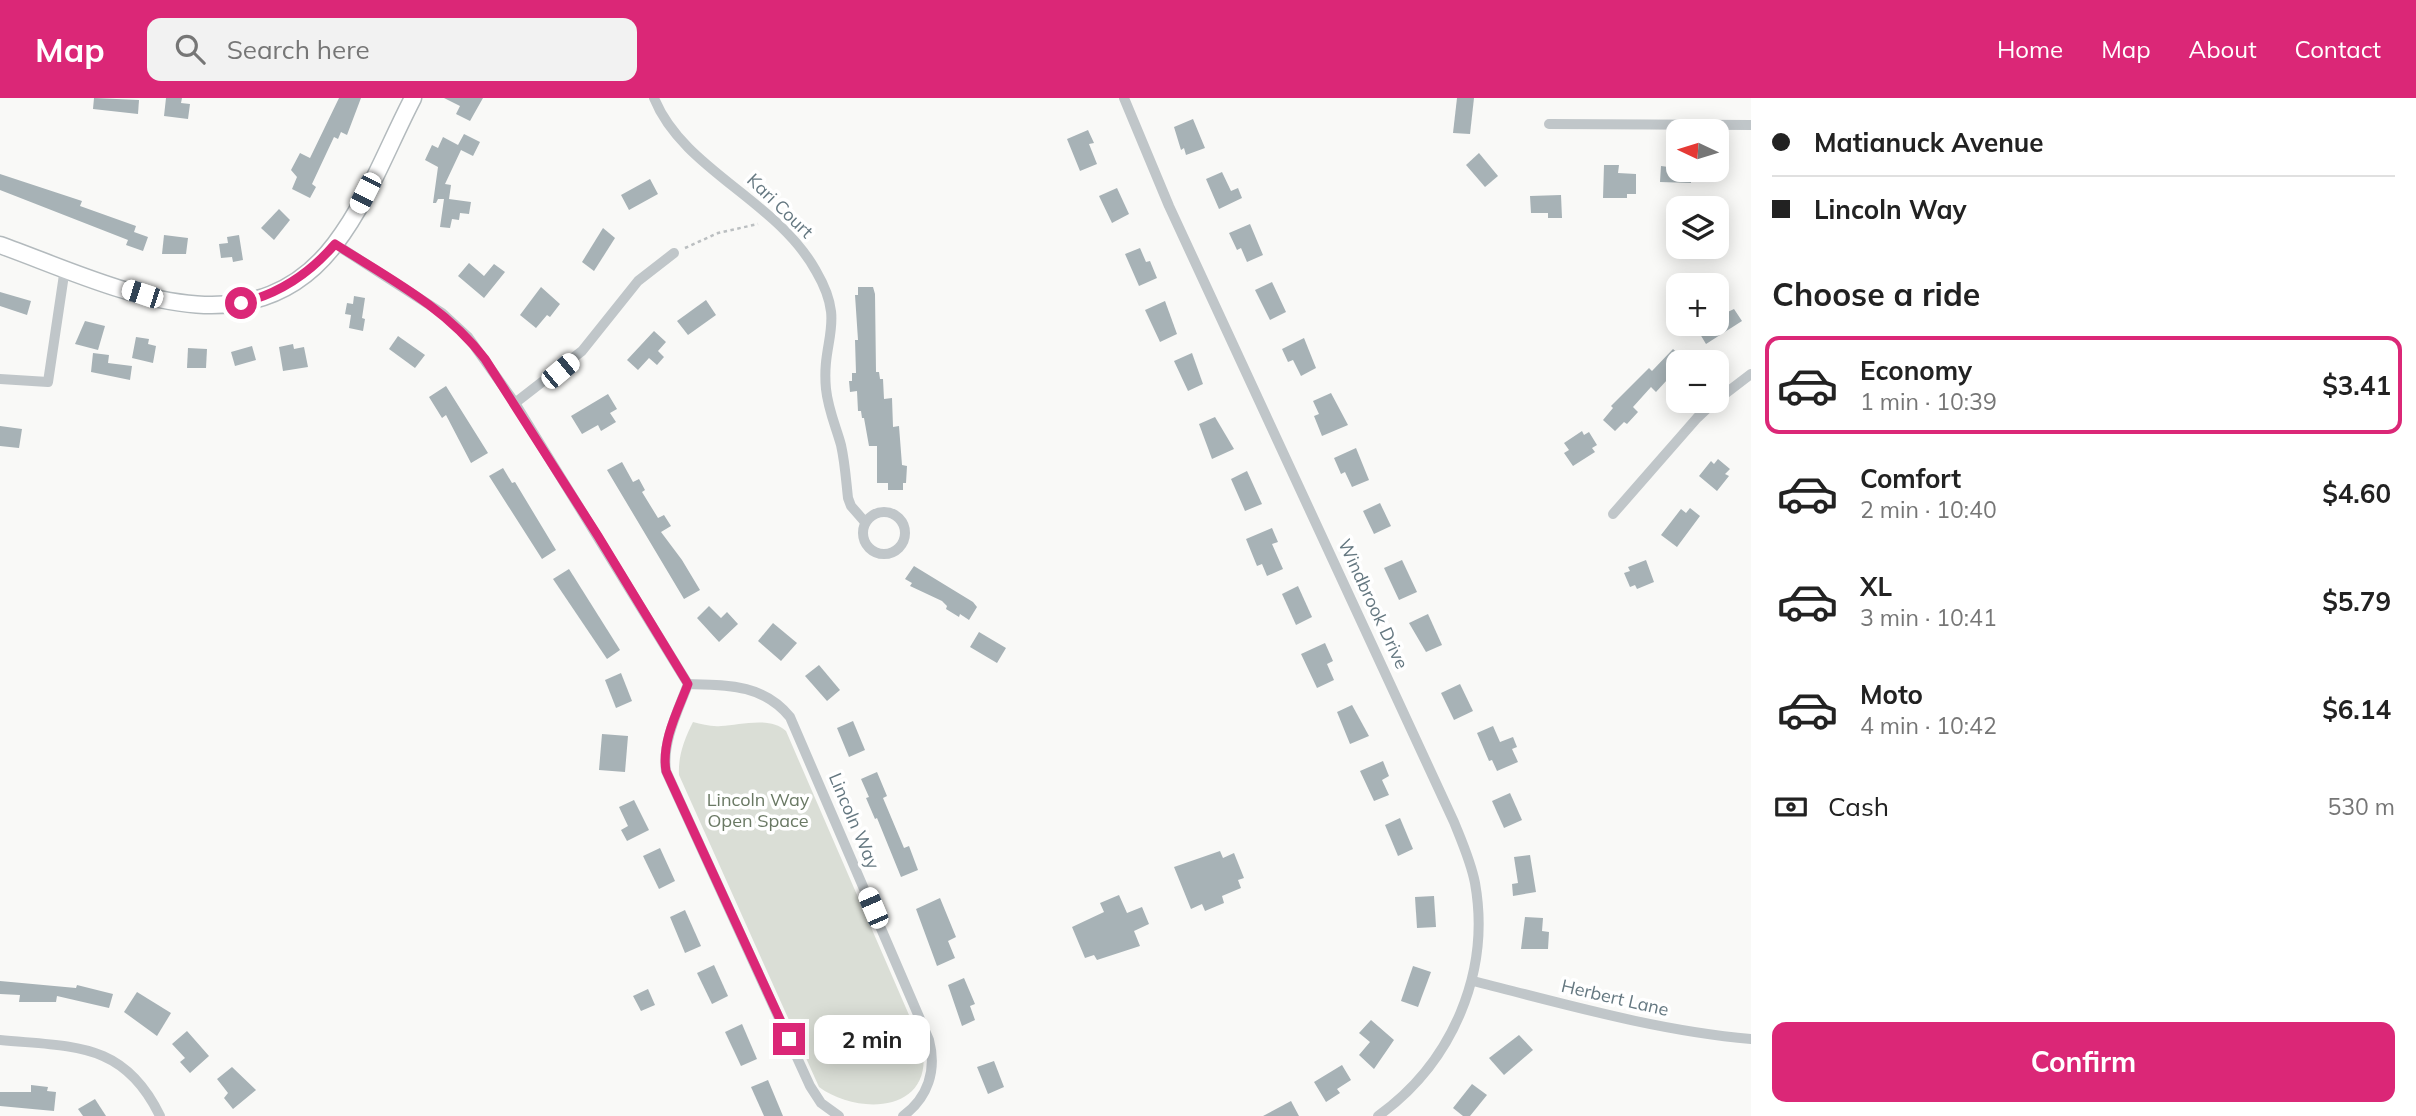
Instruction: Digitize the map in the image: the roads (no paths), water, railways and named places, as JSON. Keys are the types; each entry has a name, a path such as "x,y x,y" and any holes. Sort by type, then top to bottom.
{"street":[{"path":"0,245 170,302 222,306 250,301 287,285 313,267 335,244 354,213 413,98"},
{"name":"Kari Court","path":"654,98 663,118 683,143 769,215 802,249 816,269 830,301 833,323 825,375 827,399 841,447 848,498 851,506 865,522 863,536 874,551 889,554 903,543 904,526 892,513 875,513 865,522"},
{"name":"Windbrook Drive","path":"1124,98 1159,183 1466,851 1477,901 1473,981 1457,1022 1436,1060 1413,1087 1378,1116"},
{"path":"1549,124 1751,125"},
{"path":"335,244 455,323 485,359 515,403 688,684 672,726 666,752 670,781 810,1086 821,1103 839,1116"},
{"path":"515,403 582,351 638,281 674,253"},
{"path":"0,379 48,382 65,268"},
{"path":"1729,390 1751,374"},
{"path":"1613,514 1702,413"},
{"name":"Lincoln Way","path":"688,684 750,689 775,700 790,717 931,1047 933,1061 929,1082 919,1100 903,1116"},
{"name":"Herbert Lane","path":"1473,981 1699,1034 1751,1039"},
{"path":"0,1040 95,1051 117,1062 136,1077 151,1097 160,1116"}],"park label":[{"name":"Lincoln Way Open Space","path":"758,810"}]}
